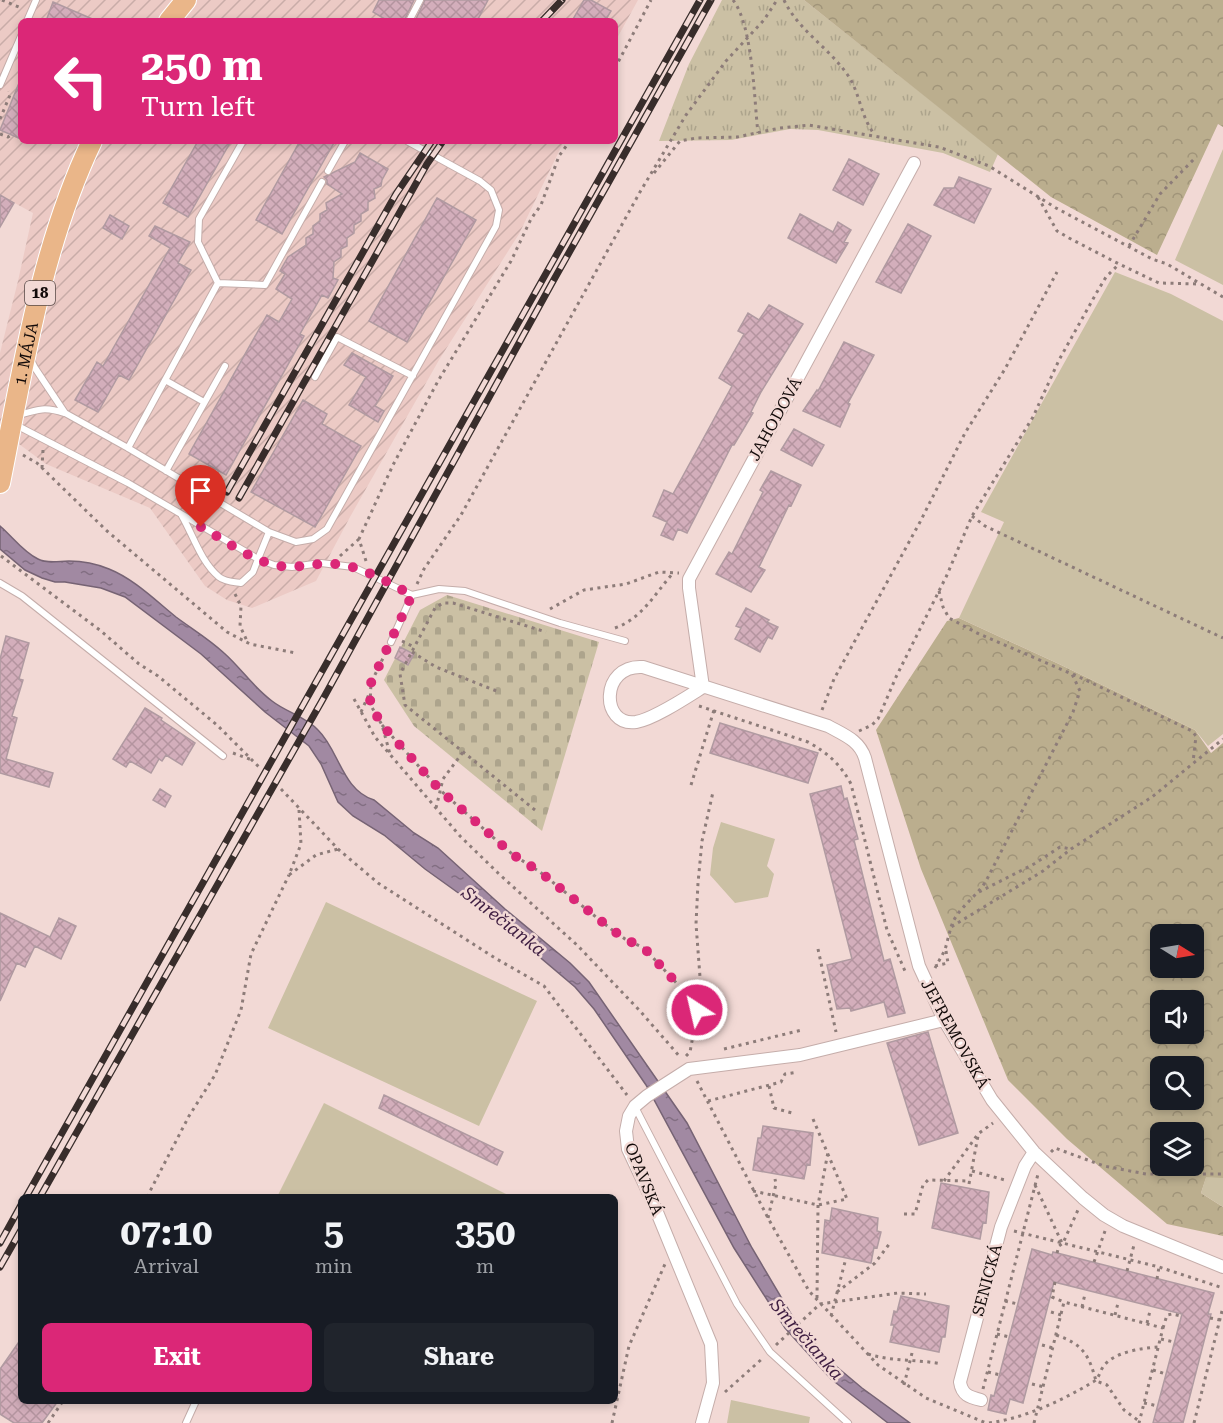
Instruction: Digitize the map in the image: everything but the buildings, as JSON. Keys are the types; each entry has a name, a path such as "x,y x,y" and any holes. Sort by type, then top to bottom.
{"main road":[{"path":"171,18 186,0"},
{"name":"1. MÁJA","path":"7,469 13,420 45,273 62,213 91,144"}],"street":[{"name":"JAHODOVÁ","path":"703,687 689,588 691,574 914,163"},
{"path":"703,687 682,700 634,722 620,719 615,714 610,698 615,678 620,672 635,666 659,671 817,723 852,739"},
{"name":"JEFREMOVSKÁ","path":"852,739 859,745 865,758 919,966 944,1020 975,1073 1004,1115 1038,1156 1083,1198 1112,1219 1223,1267"},
{"path":"635,1106 689,1069 800,1055 944,1020"},
{"name":"OPAVSKÁ","path":"635,1106 629,1116 626,1131 628,1149 652,1200 711,1344 713,1383 702,1423"},
{"name":"SENICKÁ","path":"981,1400 965,1395 960,1382 1001,1227 1017,1183 1038,1156"}],"lane":[{"path":"28,18 36,0"},
{"path":"411,18 420,0"},
{"path":"0,85 18,43"},
{"path":"218,283 198,242 199,219 241,144"},
{"path":"328,171 343,144"},
{"path":"13,420 35,409 49,408 65,413 269,532 296,542 313,539 327,530 496,226 499,210 495,196 486,186 412,144"},
{"path":"218,283 265,285 322,182"},
{"path":"128,448 218,283"},
{"path":"315,377 337,337 413,376"},
{"path":"27,352 34,369 65,413"},
{"path":"166,471 225,366"},
{"path":"165,380 204,402"},
{"path":"13,420 138,488 258,559 274,565 292,567 330,563 354,567 412,595 439,589 465,591 625,641"},
{"path":"182,516 207,563 220,578 230,582 241,583 253,572 269,532"},
{"path":"0,583 17,592 223,756"},
{"path":"391,642 412,595"},
{"path":"635,1106 737,1304 770,1352 848,1423"},
{"path":"186,1423 195,1404"}],"path":[{"path":"618,62 651,0"},
{"path":"733,0 739,8 747,37 758,133"},
{"path":"412,595 424,569 460,515 640,192 686,115 726,61 764,20 777,0"},
{"path":"784,0 791,15 832,54 849,76 866,123 875,135"},
{"path":"640,192 675,145 688,139 737,136 797,125 875,135 952,151 1005,175 1037,196 1152,259 1167,264 1223,297"},
{"path":"0,134 8,137 11,135"},
{"path":"330,563 359,539 393,465 438,381 511,261 531,219 541,205 559,156 568,144"},
{"path":"1129,246 1160,194 1196,157"},
{"path":"1037,196 1057,231 1159,283 1202,284"},
{"path":"852,739 857,732 872,725 878,719 972,516 1033,417 1059,360 1097,292 1106,277 1119,264"},
{"path":"817,723 834,679 920,522 965,433 1005,369 1058,272"},
{"path":"43,469 44,438"},
{"path":"7,469 23,455 28,457 107,531 227,632 248,643 296,653"},
{"path":"972,516 985,526 1223,638"},
{"path":"359,539 370,573"},
{"path":"1,556 101,631 139,664 158,676 174,692 217,726 259,767"},
{"path":"534,614 550,609 584,590 626,584 659,572 691,574"},
{"path":"596,632 622,625 636,616 674,572"},
{"path":"230,582 241,606 240,626 248,643"},
{"path":"939,591 949,618 1192,731 1196,736 1193,764"},
{"path":"535,810 405,705 400,674 435,608 443,603 453,603 546,632"},
{"path":"391,642 371,683 370,704 382,725 440,790 512,854 540,872 625,939 644,948 683,990 697,1010"},
{"path":"412,652 436,667 499,692"},
{"path":"980,892 1072,712 1080,691 1072,674"},
{"path":"361,712 371,689"},
{"path":"682,700 769,728 824,751 834,759 848,778 887,930 905,972 919,966"},
{"path":"691,785 714,710"},
{"path":"734,723 736,718"},
{"path":"382,725 390,756"},
{"path":"767,734 769,728"},
{"path":"951,927 1043,871 1071,849 1152,796 1223,739"},
{"path":"223,756 228,752 254,761"},
{"path":"436,808 443,779 463,752"},
{"path":"281,789 338,849 387,889 543,986 635,1106"},
{"path":"693,1057 682,1060 690,1052 697,1010 700,977 696,924 698,884 702,841 713,792"},
{"path":"848,803 855,801"},
{"path":"149,1194 189,1116 215,1076 241,1010 251,954 289,875 301,844 299,809"},
{"path":"856,835 863,833"},
{"path":"931,994 935,966 945,950 958,912 980,892 1060,848 1071,849"},
{"path":"289,875 316,855 338,849"},
{"path":"864,866 871,864"},
{"path":"872,899 879,897"},
{"path":"881,931 887,930"},
{"path":"818,949 840,1045"},
{"path":"935,966 948,963 945,950"},
{"path":"715,1052 802,1030"},
{"path":"708,1101 769,1086 781,1082 785,1074 798,1072"},
{"path":"769,1086 774,1108 792,1113"},
{"path":"944,1181 978,1134 1004,1115"},
{"path":"753,1191 818,1205 847,1199 813,1119"},
{"path":"904,1214 915,1214 922,1185 928,1180 969,1182 978,1134"},
{"path":"1038,1156 1056,1148 1104,1166 1146,1174 1223,1174"},
{"path":"817,1300 818,1205 828,1152"},
{"path":"972,1172 1034,1188 1035,1185 1063,1243"},
{"path":"768,1218 775,1179"},
{"path":"975,1420 1034,1188"},
{"path":"1057,1253 1083,1198"},
{"path":"1094,1262 1101,1238 1112,1219"},
{"path":"1001,1227 1160,1267 1223,1288"},
{"path":"1127,1271 1140,1233"},
{"path":"837,1292 875,1263 890,1243"},
{"path":"618,1396 629,1346 672,1249"},
{"path":"831,1316 846,1258"},
{"path":"1157,1279 1160,1267"},
{"path":"1055,1282 1052,1298 1163,1328"},
{"path":"706,1409 820,1304 898,1293 926,1294"},
{"path":"1082,1306 1085,1294"},
{"path":"1005,1301 1018,1304"},
{"path":"1034,1423 1064,1302"},
{"path":"1115,1315 1118,1303"},
{"path":"1194,1423 1223,1307"},
{"path":"1147,1323 1150,1311"},
{"path":"1051,1312 1061,1315"},
{"path":"1096,1381 1107,1385 1124,1410 1139,1422 1167,1315 1181,1316"},
{"path":"1210,1318 1220,1320"},
{"path":"997,1334 1009,1337"},
{"path":"1056,1335 1082,1349 1089,1359 1096,1381"},
{"path":"1161,1339 1174,1342"},
{"path":"1042,1345 1053,1348"},
{"path":"989,1423 1005,1421 1038,1410 1096,1381 1102,1368 1116,1357 1146,1348 1158,1347"},
{"path":"1207,1350 1212,1351"},
{"path":"866,1353 891,1360 921,1360 942,1364"},
{"path":"904,1384 912,1353"},
{"path":"1153,1370 1166,1374"},
{"path":"988,1372 1000,1375"},
{"path":"1199,1382 1204,1383"},
{"path":"1032,1384 1044,1387"},
{"path":"1144,1403 1158,1406"},
{"path":"48,1423 61,1404"},
{"path":"612,1423 616,1404"},
{"path":"1190,1415 1196,1416"}],"shaded area":[{"path":"0,0 638,0 618,37 618,18 18,18 18,144 563,144 519,234 439,360 316,581 252,608 227,600 205,586 150,508 46,464 0,430 0,353 33,213 0,195"}],"green space":[{"path":"722,0 804,0 998,154 990,172 943,153 818,130 790,129 731,140 659,141 689,64"},
{"path":"804,0 1223,0 1223,127 1218,124 1157,255 1051,197"},
{"path":"1223,149 1223,285 1175,260"},
{"path":"1115,272 1171,294 1223,321 1223,734 1208,746 1195,730 959,618 1004,522 981,512"},
{"path":"447,595 599,642 542,831 414,726 384,680 420,610"},
{"path":"959,618 1195,730 1211,753 1223,743 1223,1178 1206,1178 1201,1193 1223,1207 1223,1236 1167,1224 1067,1139 1008,1080 921,869 876,730 947,621"},
{"path":"721,822 775,839 767,866 774,874 768,897 735,903 710,875 713,848"},
{"path":"326,902 537,1001 479,1126 268,1028"},
{"path":"324,1103 506,1194 278,1194"},
{"path":"1206,1177 1223,1178 1223,1207 1201,1193"},
{"path":"731,1400 810,1417 809,1423 727,1423"}],"water":[{"name":"Smrečianka","path":"0,526 23,548 42,561 69,561 100,566 118,573 144,590 218,648 272,701 318,730 355,788 374,800 414,833 438,848 505,909 570,963 589,982 687,1123 752,1248 794,1319 831,1362 910,1423 888,1423 831,1379 785,1328 734,1248 646,1085 594,1009 575,987 496,920 425,869 384,835 353,816 338,802 321,764 309,746 265,712 201,654 125,597 101,588 55,582 25,570 0,549"}],"railway":[{"path":"545,18 562,0"},
{"path":"28,1194 700,0"},
{"path":"42,1194 323,699 711,0"},
{"path":"227,492 396,194 430,144"},
{"path":"239,498 427,164 441,144"},
{"path":"0,1243 18,1210"},
{"path":"0,1267 18,1235"}],"route":[{"path":"201,527 258,559 274,565 292,567 321,563 354,567 412,595 371,683 370,704 382,725 440,790 512,854 540,872 625,939 644,948 666,970 697,1010"}]}
